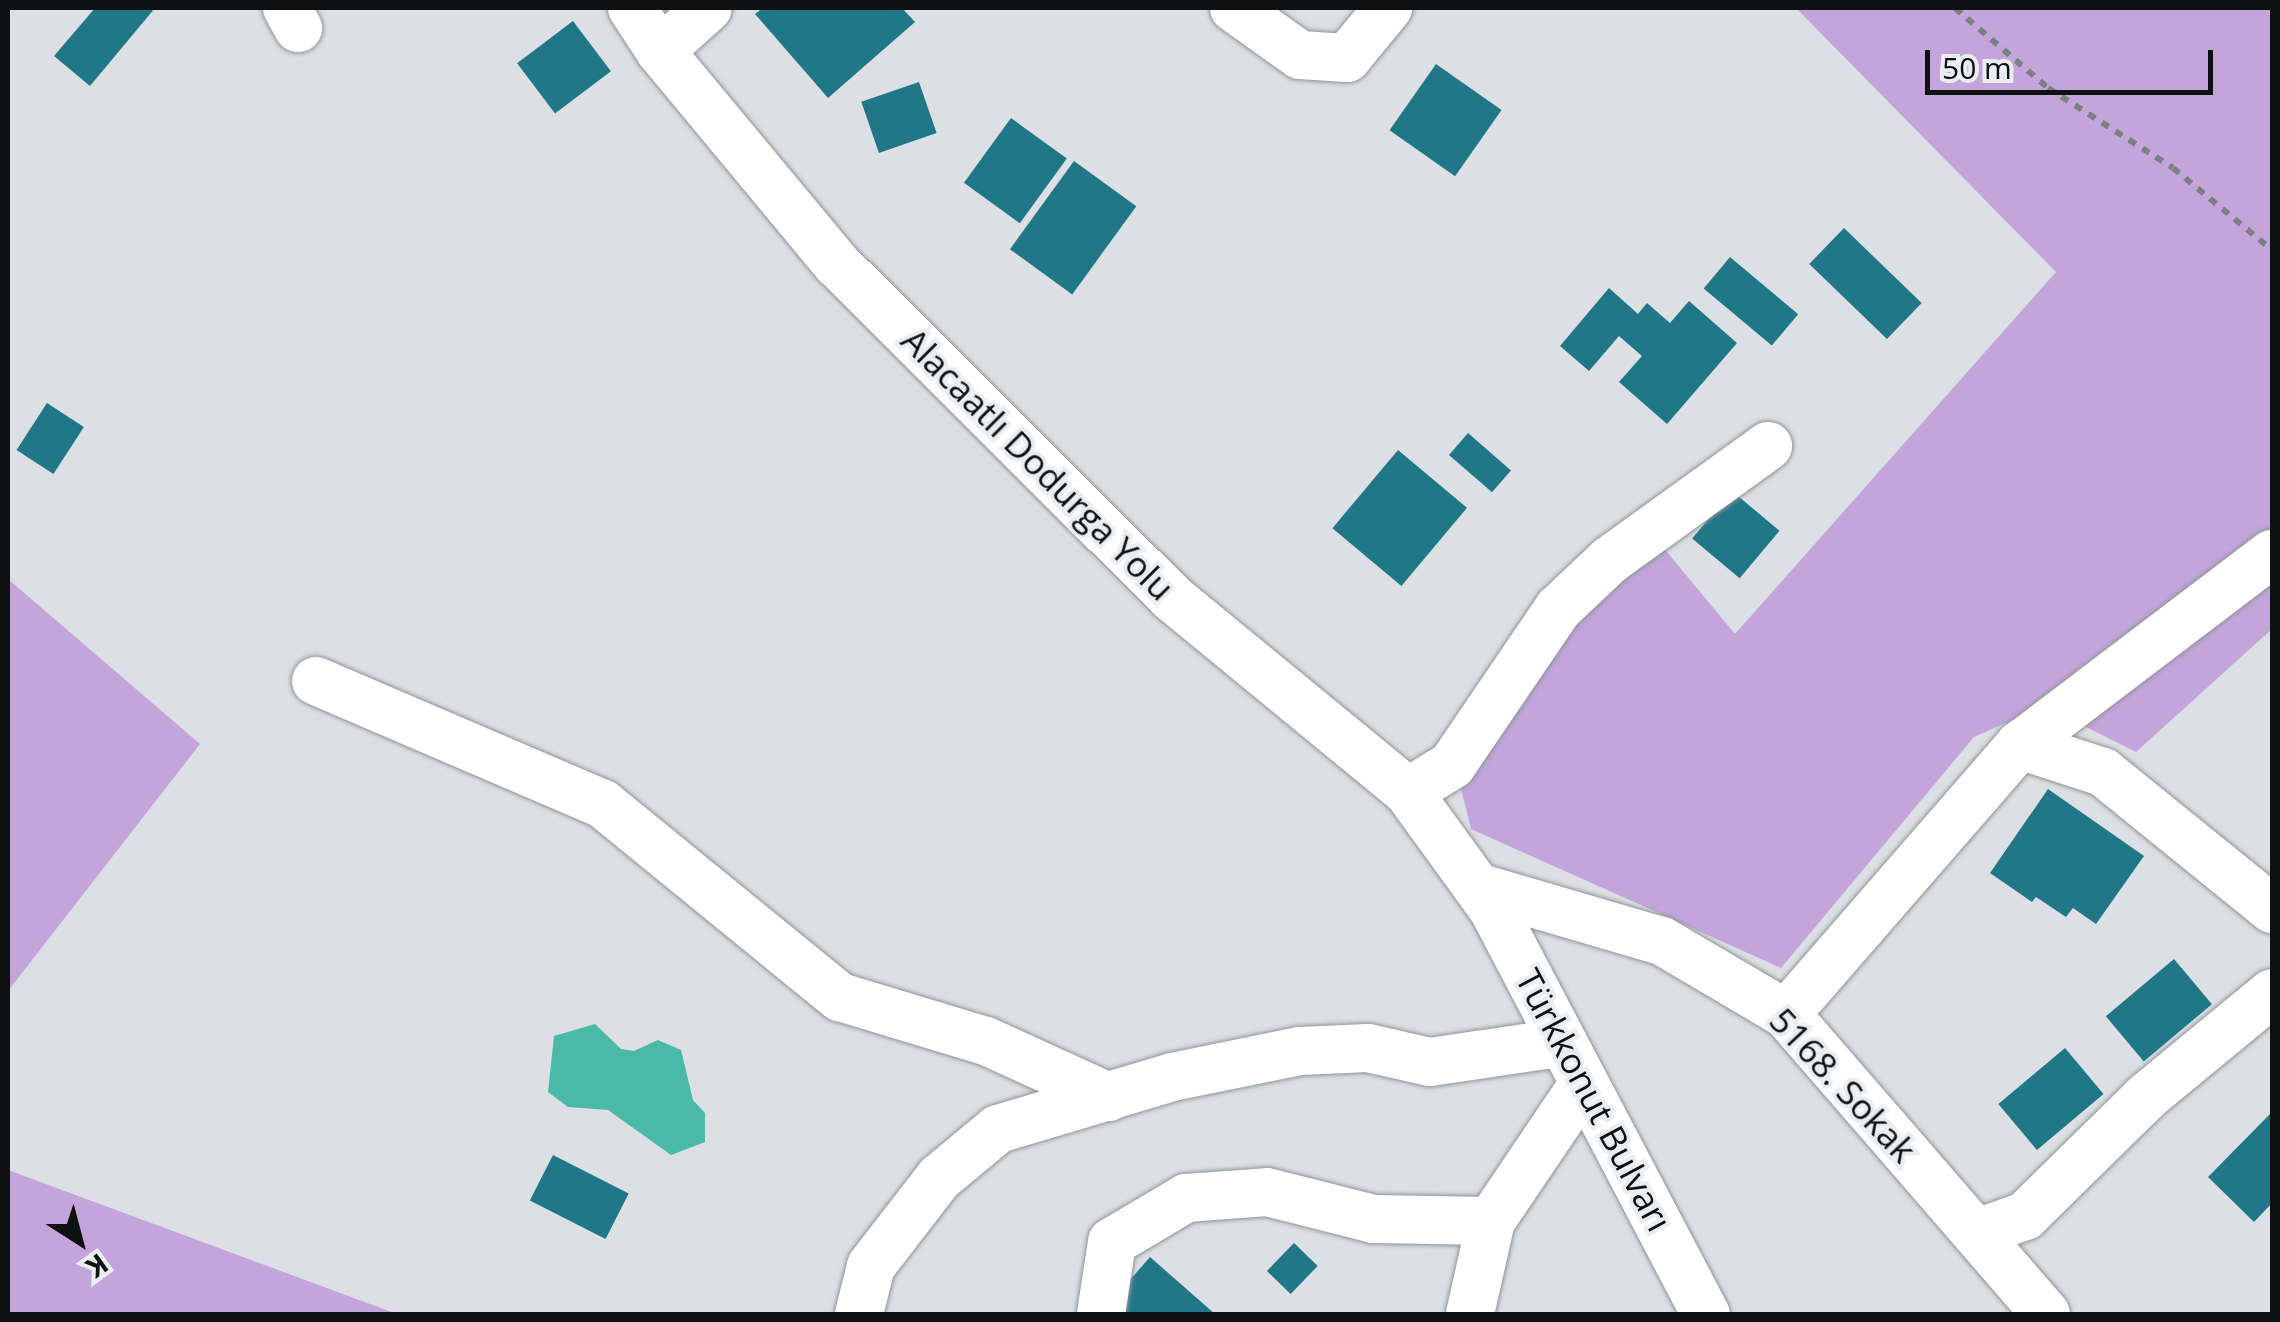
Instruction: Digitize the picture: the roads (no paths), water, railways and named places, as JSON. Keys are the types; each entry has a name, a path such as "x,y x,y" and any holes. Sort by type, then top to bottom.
{"street":[{"name":"Alacaatlı Dodurga Yolu","path":"632,8 660,51 837,264 1157,583 1408,792 1477,887"},
{"path":"660,51 708,8"},
{"path":"1234,8 1300,55 1347,58 1388,8"},
{"path":"1408,792 1452,765 1558,609 1647,532 1768,446"},
{"path":"1786,1014 2020,745 2272,554"},
{"path":"316,681 603,804 840,997 986,1042 1109,1097"},
{"path":"2020,745 2102,772 2272,909"},
{"name":"5168. Sokak","path":"1477,887 1662,941 1786,1014 2046,1314"},
{"name":"Türkkonut Bulvarı","path":"1477,887 1706,1314"},
{"path":"1977,1233 2025,1216 2146,1097 2272,993"},
{"path":"859,1314 871,1266 939,1178 998,1130 1109,1097 1300,1052 1368,1048 1430,1062 1559,1044"},
{"path":"1470,1314 1492,1221 1582,1086"},
{"path":"1101,1314 1112,1242 1186,1198 1268,1192 1374,1219 1492,1221"}]}
